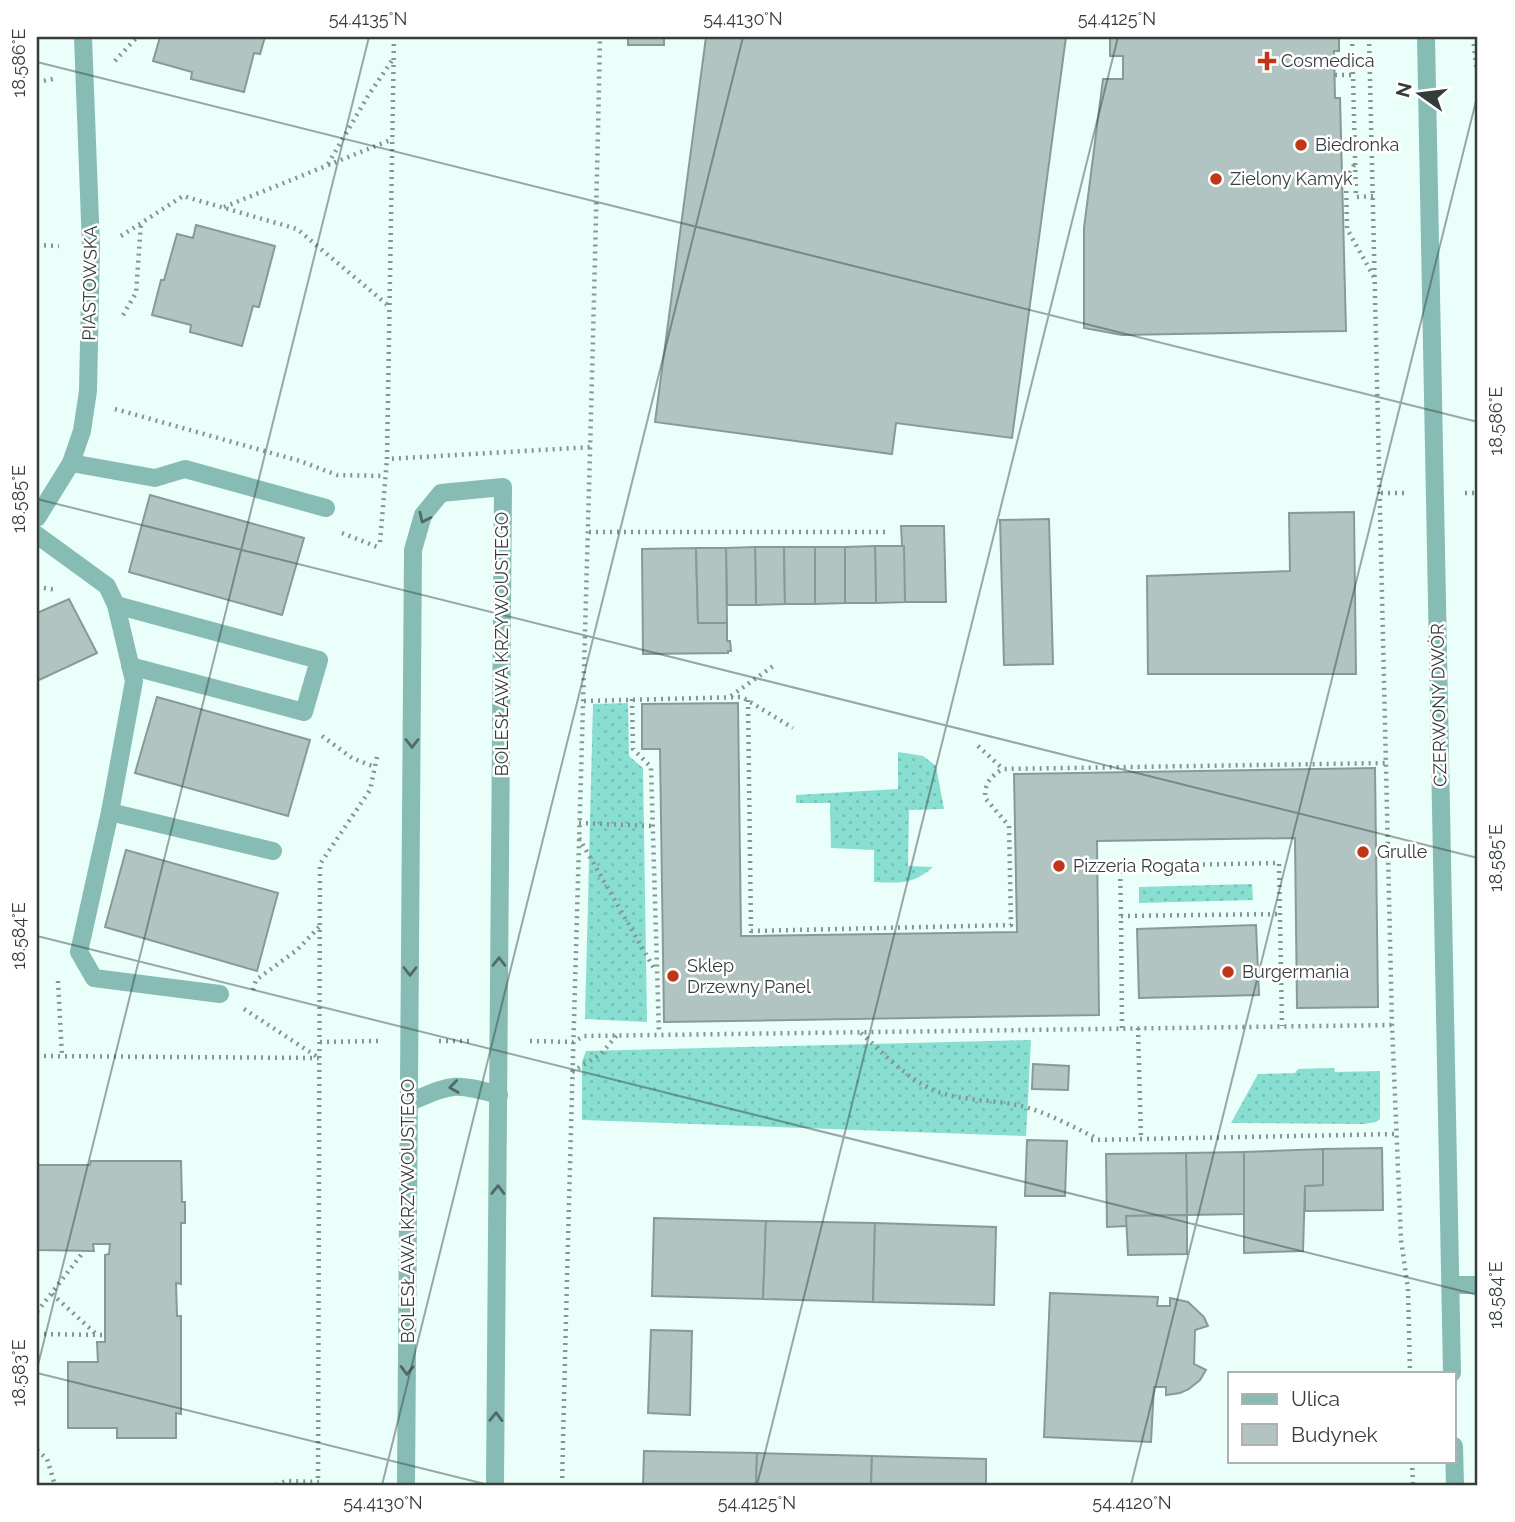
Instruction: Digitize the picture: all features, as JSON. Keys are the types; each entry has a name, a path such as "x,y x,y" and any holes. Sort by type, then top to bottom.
{"street":[{"name":"PIASTOWSKA","path":"37,518 71,463 82,431 87,401 91,247 83,37"},
{"name":"CZERWONY DWÓR","path":"1426,37 1452,1372"},
{"path":"71,463 155,478 186,469 326,508"},
{"name":"BOLESŁAWA KRZYWOUSTEGO","path":"406,1485 413,550 423,515 441,493 503,487 495,1485"},
{"path":"37,536 107,586 116,605 134,681 110,812 79,952 94,978 220,994"},
{"path":"116,605 319,660 304,712 130,666"},
{"path":"110,812 273,851"},
{"path":"410,1102 449,1086 463,1085 499,1095"},
{"path":"1451,1285 1478,1285"},
{"path":"1454,1462 1455,1485"}],"path":[{"path":"111,66 137,37"},
{"path":"379,559 387,459 394,37"},
{"path":"562,1485 579,823 592,447 600,37"},
{"path":"1352,37 1356,197 1373,196"},
{"path":"1369,37 1392,1025 1401,1240 1408,1289 1410,1372"},
{"path":"1473,37 1478,67"},
{"path":"328,165 393,59"},
{"path":"1335,75 1353,75"},
{"path":"223,208 393,139"},
{"path":"1355,164 1346,180 1347,229 1376,279"},
{"path":"37,245 103,246 183,197 297,229 391,307"},
{"path":"87,401 300,461 337,475 384,476"},
{"path":"387,459 592,447"},
{"path":"589,532 890,532"},
{"path":"730,696 776,664"},
{"path":"584,701 742,697 793,728"},
{"path":"632,699 633,749 651,767 659,1034"},
{"path":"748,700 751,931 1011,925 1009,826 985,798 985,788 990,776 1003,769 1387,763"},
{"path":"304,712 318,733 329,743 352,758 375,767"},
{"path":"276,1485 286,1481 318,1484 320,864 370,790 377,743"},
{"path":"978,746 1003,769"},
{"path":"579,823 653,826"},
{"path":"579,837 657,973"},
{"path":"1122,1028 1120,866 1279,863 1282,1026"},
{"path":"1121,916 1280,914"},
{"path":"246,1011 256,980 297,950 320,926"},
{"path":"220,994 319,1058"},
{"path":"320,1042 573,1042 584,1036 659,1034 1392,1025"},
{"path":"1138,1028 1141,1139"},
{"path":"861,1032 902,1070 930,1089 950,1096 1019,1105 1050,1115 1100,1140"},
{"path":"572,1072 594,1059 617,1035"},
{"path":"37,1056 319,1058"},
{"path":"1091,1140 1396,1134"},
{"path":"37,1312 84,1251"},
{"path":"52,1294 97,1335"},
{"path":"37,1334 104,1335"},
{"path":"37,1450 47,1459 55,1485"},
{"path":"1412,1462 1413,1485"}],"green space":[{"path":"628,703 629,756 643,768 647,1022 585,1019 593,704"},
{"path":"898,752 923,756 936,766 944,809 909,810 908,866 933,867 919,877 905,882 874,882 874,850 831,848 830,803 796,803 796,795 898,789"},
{"path":"1252,884 1253,900 1139,903 1139,887"},
{"path":"1031,1040 1026,1136 582,1120 582,1062 586,1051"},
{"path":"1334,1068 1335,1072 1380,1071 1380,1119 1364,1124 1231,1123 1258,1074"}],"building":[{"path":"160,37 265,37 260,54 254,53 244,92 191,79 192,72 153,61"},
{"path":"628,37 664,37 664,45 628,45"},
{"path":"706,37 1066,37 1012,438 896,423 892,454 655,422"},
{"name":"Zielony Kamyk","path":"1110,37 1339,37 1339,51 1334,51 1335,98 1340,98 1346,331 1122,335 1084,328 1084,228 1103,79 1123,79 1123,56 1110,56"},
{"path":"196,225 275,246 259,307 253,306 242,346 190,332 191,325 152,315 177,234 193,238"},
{"path":"150,495 304,538 282,615 129,572"},
{"path":"1354,512 1356,674 1148,674 1147,576 1290,571 1289,513"},
{"path":"1049,519 1053,664 1004,665 1000,520"},
{"path":"901,526 944,526 946,602 905,602"},
{"path":"875,546 904,546 905,602 876,603"},
{"path":"875,546 876,603 845,603 845,547"},
{"path":"755,547 784,547 785,604 756,605"},
{"path":"755,547 756,605 727,605 726,548"},
{"path":"784,547 815,547 815,604 785,604"},
{"path":"815,547 845,547 845,603 815,604"},
{"path":"696,548 698,623 727,623 727,641 730,641 731,651 643,654 642,549"},
{"path":"696,548 726,548 727,623 698,623"},
{"path":"69,599 97,653 37,681 37,613"},
{"path":"157,697 310,740 288,816 135,773"},
{"path":"738,703 741,936 1017,932 1014,774 1375,768 1378,1007 1297,1008 1295,838 1097,841 1099,1015 664,1022 660,749 642,749 642,704"},
{"path":"126,850 278,893 257,971 105,927"},
{"path":"1256,925 1259,995 1139,998 1137,929"},
{"path":"1033,1064 1069,1066 1068,1090 1032,1089"},
{"path":"1027,1140 1067,1141 1065,1196 1025,1196"},
{"path":"1382,1148 1383,1210 1305,1211 1305,1186 1323,1185 1323,1149"},
{"path":"1323,1149 1323,1185 1305,1186 1303,1251 1244,1253 1244,1152"},
{"path":"1244,1152 1244,1214 1187,1215 1186,1153"},
{"path":"1186,1153 1187,1215 1126,1216 1127,1226 1107,1227 1106,1154"},
{"path":"91,1161 181,1161 185,1223 181,1223 181,1284 176,1283 177,1316 181,1316 181,1414 176,1413 176,1438 117,1438 117,1428 68,1428 68,1362 98,1362 97,1342 105,1342 105,1255 109,1254 110,1244 93,1244 94,1251 37,1250 37,1165 90,1165"},
{"path":"1187,1215 1187,1254 1128,1255 1126,1216"},
{"path":"654,1218 766,1221 763,1299 652,1296"},
{"path":"766,1221 875,1223 873,1302 763,1299"},
{"path":"875,1223 996,1227 994,1305 873,1302"},
{"path":"1050,1293 1158,1297 1157,1306 1170,1306 1170,1298 1188,1302 1204,1317 1208,1326 1195,1330 1194,1364 1206,1370 1200,1380 1180,1393 1166,1395 1166,1387 1154,1387 1151,1442 1044,1437"},
{"path":"651,1330 692,1331 690,1415 648,1413"},
{"path":"644,1451 757,1453 756,1485 643,1485"},
{"path":"757,1453 872,1456 871,1485 756,1485"},
{"path":"872,1456 986,1459 986,1485 871,1485"}],"place":[{"name":"Cosmedica","path":"1267,61"},
{"name":"Biedronka","path":"1301,145"},
{"name":"Zielony Kamyk","path":"1216,179"},
{"name":"Grulle","path":"1363,852"},
{"name":"Pizzeria Rogata","path":"1059,866"},
{"name":"Burgermania","path":"1228,972"},
{"name":"Sklep Drzewny Panel","path":"673,976"}]}
